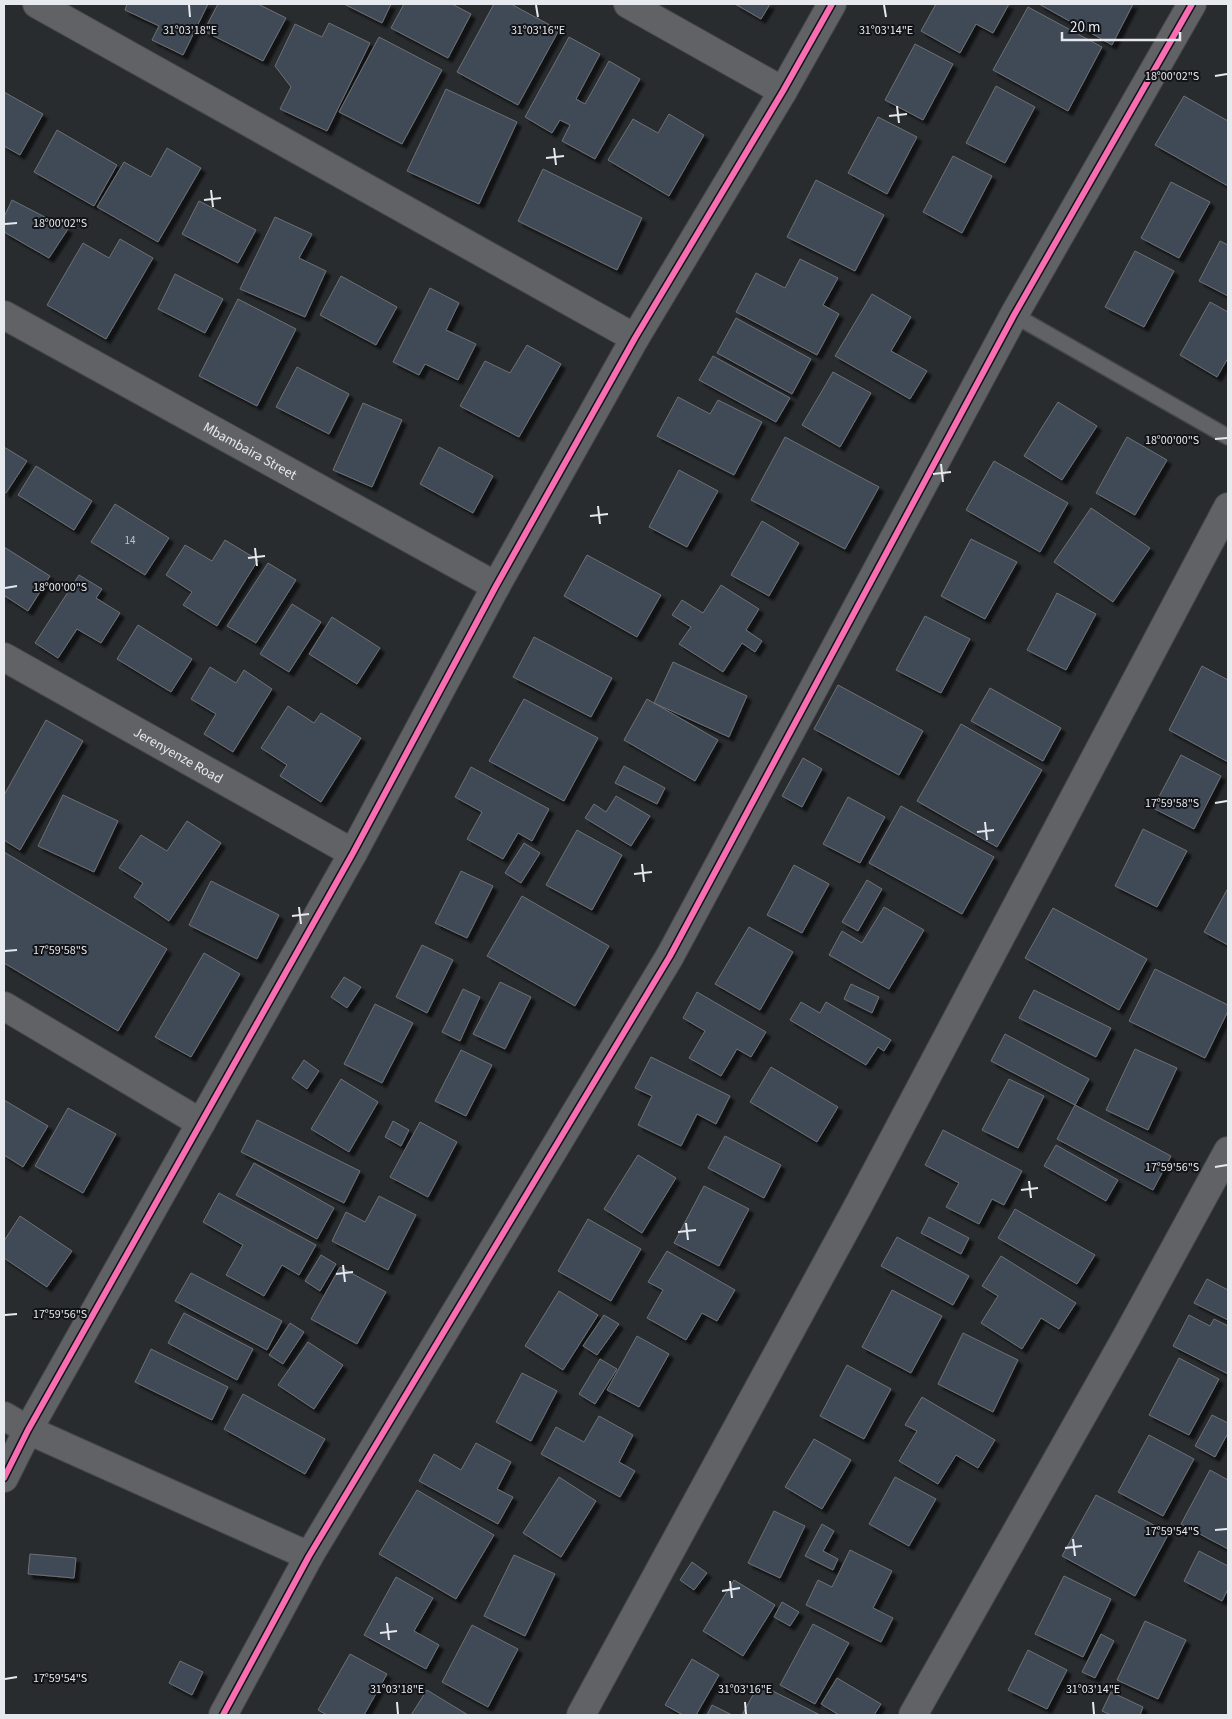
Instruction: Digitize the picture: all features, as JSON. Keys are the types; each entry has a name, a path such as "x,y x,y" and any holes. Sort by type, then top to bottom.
{"street":[{"path":"36,4 635,338"},
{"path":"628,4 783,90"},
{"path":"4,1478 28,1430 353,853 496,586 635,338 832,4"},
{"path":"223,1715 309,1556 670,956 1014,315 1192,4"},
{"name":"Mbambaira Street","path":"4,315 496,586"},
{"path":"580,1715 857,1208 1228,507"},
{"name":"Jerenyenze Road","path":"4,657 353,853"},
{"path":"4,1006 201,1123"},
{"path":"914,1715 1126,1338 1228,1151"},
{"path":"4,1416 28,1430 309,1556"}],"lane":[{"path":"1014,315 1228,437"}],"building":[{"path":"127,4 208,4 183,55 152,40 159,26 125,10"},
{"path":"218,4 258,4 286,18 263,61 204,31"},
{"path":"344,4 391,4 382,23"},
{"path":"404,4 452,4 471,14 448,58 391,28"},
{"path":"494,4 511,4 559,30 518,105 457,72"},
{"path":"735,4 770,4 761,19"},
{"path":"936,4 1009,4 993,33 976,24 960,53 921,31"},
{"path":"1039,4 1133,4 1112,45"},
{"path":"1028,7 1102,47 1068,111 993,70"},
{"path":"329,23 370,43 327,131 280,109 291,87 275,66 295,24 322,37"},
{"path":"379,37 442,70 402,144 339,112"},
{"path":"569,37 600,54 576,99 585,104 609,61 640,79 595,159 562,141 570,125 560,120 552,133 525,117"},
{"path":"915,44 953,64 923,120 885,100"},
{"path":"996,86 1035,107 1005,163 966,143"},
{"path":"446,89 517,122 479,204 407,171"},
{"path":"4,92 43,114 20,155 4,146"},
{"path":"1184,96 1228,121 1228,186 1155,145"},
{"path":"669,114 704,135 669,196 608,160 633,119 658,133"},
{"path":"878,117 917,137 887,194 848,173"},
{"path":"57,130 117,165 94,206 34,172"},
{"path":"167,148 201,168 158,242 97,207 124,162 151,177"},
{"path":"953,156 992,176 962,233 923,212"},
{"path":"543,169 642,218 617,270 518,221"},
{"path":"816,180 884,215 855,271 787,237"},
{"path":"1171,182 1210,202 1179,258 1141,238"},
{"path":"12,200 68,229 49,258 4,232 4,217"},
{"path":"199,201 256,230 238,263 182,234"},
{"path":"275,217 312,234 299,258 326,271 305,317 240,289"},
{"path":"120,239 153,258 106,339 47,305 83,243 109,258"},
{"path":"1220,241 1228,245 1228,296 1199,281"},
{"path":"1135,251 1174,271 1144,327 1105,307"},
{"path":"800,259 838,278 823,305 839,314 817,355 736,312 756,273 785,288"},
{"path":"175,274 223,299 205,333 158,309"},
{"path":"341,276 397,307 376,345 320,315"},
{"path":"430,288 459,303 446,330 476,344 458,380 425,364 419,375 393,362"},
{"path":"872,294 911,317 891,351 927,371 910,399 835,356"},
{"path":"238,299 296,329 257,406 199,376"},
{"path":"1210,302 1228,312 1228,358 1217,377 1180,355"},
{"path":"736,318 811,359 792,394 717,353"},
{"path":"527,345 561,364 519,437 460,406 485,361 510,373"},
{"path":"713,356 790,398 776,422 699,380"},
{"path":"297,367 349,394 329,434 276,407"},
{"path":"833,372 871,393 840,447 802,425"},
{"path":"678,397 710,414 718,400 762,422 734,475 657,436"},
{"path":"1058,402 1097,426 1062,480 1024,456"},
{"path":"363,403 402,420 372,487 333,470"},
{"path":"785,437 879,487 845,549 751,500"},
{"path":"1127,437 1167,460 1135,515 1096,493"},
{"path":"4,447 27,461 6,493 4,492"},
{"path":"439,447 493,476 473,513 420,484"},
{"path":"994,461 1068,503 1040,552 966,510"},
{"path":"36,466 92,501 74,530 18,495"},
{"path":"679,470 718,491 687,547 649,527"},
{"path":"115,504 169,538 145,575 91,542"},
{"path":"1091,508 1150,548 1113,602 1054,562"},
{"path":"762,521 799,543 769,596 731,575"},
{"path":"971,539 1017,562 985,619 941,596"},
{"path":"225,540 258,560 217,626 183,605 192,592 166,575 185,545 212,561"},
{"path":"4,547 50,576 28,611 5,596 4,598"},
{"path":"587,555 661,595 637,637 564,596"},
{"path":"268,563 296,580 256,643 227,626"},
{"path":"79,575 102,589 96,598 120,613 101,643 77,629 58,658 35,643"},
{"path":"721,585 759,609 746,630 762,641 755,652 742,643 723,672 679,644 691,627 672,615 682,600 703,613"},
{"path":"1057,593 1096,614 1066,670 1027,650"},
{"path":"292,604 321,622 289,672 260,654"},
{"path":"925,616 970,639 941,693 896,670"},
{"path":"332,617 380,648 357,684 309,654"},
{"path":"138,625 192,659 171,692 117,659"},
{"path":"534,637 612,678 591,717 513,677"},
{"path":"673,662 747,696 729,737 654,703"},
{"path":"1202,666 1228,680 1228,762 1169,730"},
{"path":"210,667 236,683 244,670 272,689 233,752 204,734 216,714 191,699"},
{"path":"838,685 923,731 899,775 814,729"},
{"path":"990,688 1061,728 1043,761 971,721"},
{"path":"524,699 598,738 564,801 489,761"},
{"path":"647,699 718,740 695,781 624,740"},
{"path":"288,706 314,723 321,713 361,738 321,802 280,776 287,765 261,748"},
{"path":"46,720 83,741 20,850 4,840 4,795"},
{"path":"961,724 1042,770 997,847 917,801"},
{"path":"1181,755 1221,776 1194,829 1153,808"},
{"path":"803,758 822,769 802,807 782,796"},
{"path":"624,766 665,788 657,804 615,783"},
{"path":"471,767 549,809 532,841 518,833 503,859 467,839 482,812 455,797"},
{"path":"63,795 118,821 94,872 38,846"},
{"path":"616,796 650,816 631,846 585,818 594,804 606,812"},
{"path":"848,797 885,817 860,863 823,844"},
{"path":"901,806 994,857 962,914 869,863"},
{"path":"187,821 221,843 169,921 134,897 143,883 119,868 141,835 167,851"},
{"path":"1143,829 1187,851 1157,907 1115,886"},
{"path":"577,830 622,855 592,910 546,885"},
{"path":"524,843 540,853 521,883 505,873"},
{"path":"4,852 167,949 118,1031 4,963"},
{"path":"794,865 829,884 802,933 767,915"},
{"path":"461,871 493,886 467,938 435,923"},
{"path":"867,880 882,889 858,931 842,922"},
{"path":"211,881 279,915 257,959 189,925"},
{"path":"1228,888 1228,945 1204,932"},
{"path":"522,896 609,946 575,1006 487,956"},
{"path":"884,907 924,930 889,989 829,955 842,931 862,943"},
{"path":"1053,908 1147,959 1119,1010 1025,958"},
{"path":"749,927 793,952 760,1010 715,984"},
{"path":"422,945 453,960 427,1013 396,997"},
{"path":"204,953 240,974 191,1057 155,1037"},
{"path":"1155,969 1228,1005 1228,1011 1205,1058 1129,1021"},
{"path":"344,977 361,987 347,1008 331,997"},
{"path":"500,982 531,997 505,1049 473,1034"},
{"path":"851,984 879,997 872,1013 844,999"},
{"path":"463,989 480,997 460,1041 442,1032"},
{"path":"1034,990 1111,1028 1096,1057 1019,1018"},
{"path":"697,992 766,1032 751,1057 737,1049 721,1076 689,1058 705,1031 683,1018"},
{"path":"801,1002 820,1013 826,1002 891,1040 884,1051 878,1047 866,1065 790,1020"},
{"path":"375,1004 413,1023 382,1083 344,1064"},
{"path":"1005,1034 1089,1079 1075,1105 991,1061"},
{"path":"1135,1049 1177,1068 1148,1130 1106,1110"},
{"path":"461,1050 492,1065 466,1116 435,1101"},
{"path":"651,1057 730,1096 716,1124 697,1114 681,1146 638,1125 652,1096 635,1088"},
{"path":"304,1060 319,1071 307,1089 292,1078"},
{"path":"771,1067 838,1107 817,1142 750,1102"},
{"path":"341,1079 378,1102 349,1152 311,1129"},
{"path":"1009,1079 1044,1096 1018,1148 982,1130"},
{"path":"4,1100 48,1126 23,1167 4,1155"},
{"path":"1075,1105 1171,1156 1153,1190 1057,1139"},
{"path":"68,1108 116,1134 83,1193 35,1166"},
{"path":"257,1120 360,1171 344,1203 241,1152"},
{"path":"393,1121 409,1130 401,1146 385,1137"},
{"path":"420,1122 457,1142 428,1197 390,1177"},
{"path":"943,1130 1022,1171 1004,1205 992,1199 979,1224 946,1207 959,1183 925,1165"},
{"path":"725,1136 781,1165 764,1198 708,1168"},
{"path":"1056,1145 1118,1180 1106,1201 1044,1166"},
{"path":"638,1155 676,1178 642,1233 604,1209"},
{"path":"254,1163 334,1208 317,1239 236,1195"},
{"path":"704,1186 749,1209 719,1266 674,1243"},
{"path":"219,1193 316,1245 299,1275 282,1265 264,1296 226,1275 243,1245 203,1222"},
{"path":"379,1196 416,1215 388,1270 332,1241 346,1212 365,1222"},
{"path":"1015,1209 1095,1255 1077,1284 998,1238"},
{"path":"20,1216 72,1251 47,1287 4,1258 4,1241"},
{"path":"929,1217 969,1238 961,1254 921,1233"},
{"path":"588,1219 641,1249 611,1301 558,1271"},
{"path":"897,1237 969,1276 953,1305 881,1266"},
{"path":"667,1251 735,1290 717,1321 702,1313 686,1340 647,1318 663,1290 648,1282"},
{"path":"321,1255 336,1264 320,1291 305,1281"},
{"path":"1001,1256 1076,1303 1059,1329 1041,1318 1022,1349 981,1323 998,1296 982,1286"},
{"path":"340,1267 386,1292 357,1344 311,1319"},
{"path":"191,1273 282,1321 267,1350 175,1301"},
{"path":"1207,1279 1228,1290 1228,1320 1194,1303"},
{"path":"892,1290 942,1316 911,1373 862,1347"},
{"path":"559,1291 598,1315 563,1370 525,1346"},
{"path":"184,1313 253,1349 237,1380 168,1343"},
{"path":"604,1315 619,1324 597,1355 583,1346"},
{"path":"1189,1315 1210,1326 1214,1319 1228,1326 1228,1374 1173,1346"},
{"path":"290,1323 304,1332 283,1364 269,1355"},
{"path":"963,1333 1018,1360 993,1412 938,1384"},
{"path":"637,1336 669,1354 639,1407 607,1390"},
{"path":"308,1342 343,1365 314,1409 278,1385"},
{"path":"151,1349 228,1387 212,1420 135,1382"},
{"path":"1179,1358 1219,1379 1189,1435 1149,1415"},
{"path":"600,1359 617,1369 595,1404 579,1394"},
{"path":"847,1365 891,1389 864,1439 820,1416"},
{"path":"522,1373 557,1391 531,1441 496,1422"},
{"path":"243,1394 325,1439 305,1474 224,1429"},
{"path":"922,1397 995,1440 978,1468 956,1455 938,1484 899,1461 917,1431 905,1425"},
{"path":"1212,1415 1228,1423 1228,1433 1215,1457 1195,1446"},
{"path":"599,1416 633,1435 619,1462 635,1471 620,1497 541,1454 556,1427 584,1442"},
{"path":"1149,1435 1194,1459 1163,1516 1118,1492"},
{"path":"814,1439 851,1460 822,1509 785,1487"},
{"path":"476,1443 511,1462 497,1489 513,1497 498,1524 419,1481 434,1454 461,1470"},
{"path":"1210,1470 1228,1480 1228,1549 1181,1524"},
{"path":"559,1477 596,1501 561,1557 523,1533"},
{"path":"895,1477 936,1499 909,1546 869,1524"},
{"path":"417,1490 494,1535 456,1599 379,1554"},
{"path":"1096,1495 1169,1533 1135,1596 1062,1556"},
{"path":"774,1511 805,1526 780,1578 748,1563"},
{"path":"822,1524 834,1531 823,1551 838,1559 833,1570 805,1556"},
{"path":"850,1550 892,1571 873,1608 893,1618 881,1642 806,1605 818,1580 832,1587"},
{"path":"1199,1551 1228,1566 1228,1589 1222,1601 1184,1581"},
{"path":"30,1554 76,1558 74,1578 28,1574"},
{"path":"514,1555 555,1574 525,1636 484,1616"},
{"path":"692,1562 707,1573 694,1590 680,1580"},
{"path":"1064,1576 1111,1599 1083,1657 1035,1634"},
{"path":"396,1577 433,1598 414,1631 439,1645 426,1669 364,1635"},
{"path":"734,1580 775,1605 743,1656 703,1631"},
{"path":"782,1602 799,1612 790,1626 774,1617"},
{"path":"1145,1621 1186,1640 1158,1699 1117,1680"},
{"path":"813,1624 849,1643 815,1704 780,1685"},
{"path":"472,1625 518,1649 488,1707 442,1682"},
{"path":"1101,1634 1114,1641 1095,1678 1082,1672"},
{"path":"1028,1650 1067,1670 1047,1709 1008,1690"},
{"path":"350,1654 387,1674 364,1715 327,1715 318,1710"},
{"path":"692,1659 719,1675 696,1715 683,1715 665,1705"},
{"path":"180,1661 203,1672 192,1695 169,1683"},
{"path":"837,1678 881,1704 874,1715 839,1715 821,1704"},
{"path":"759,1684 820,1715 742,1715"},
{"path":"427,1690 468,1715 411,1715"},
{"path":"1111,1692 1143,1707 1140,1715 1111,1715 1102,1711"},
{"path":"712,1705 732,1715 707,1715"}],"cycle path":[{"path":"4,1478 28,1430 353,853 496,586 635,338 783,91 832,4"},
{"path":"223,1715 309,1556 670,956 1014,315 1192,4"}]}
